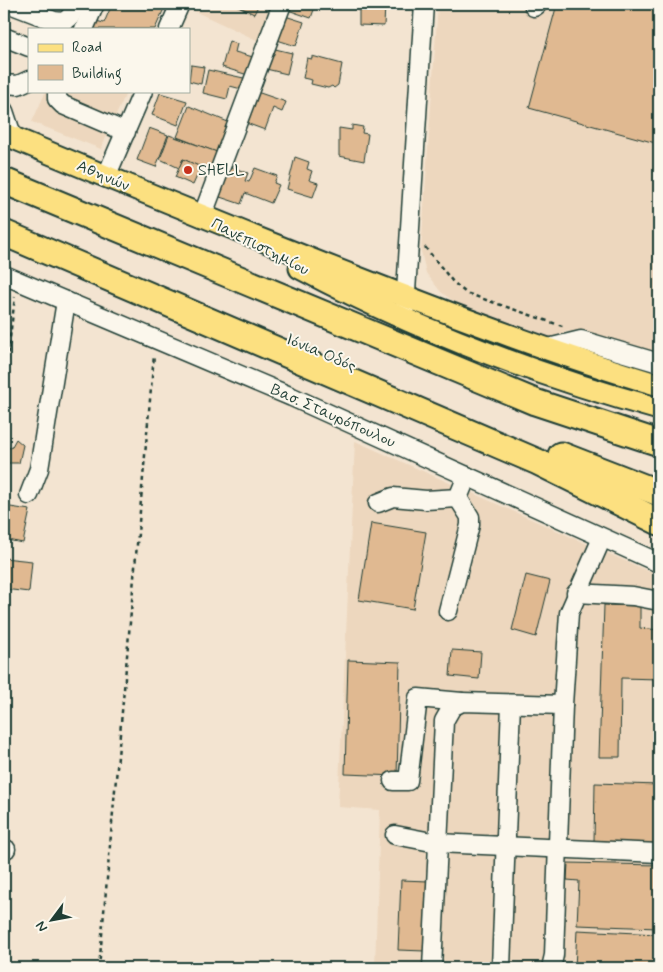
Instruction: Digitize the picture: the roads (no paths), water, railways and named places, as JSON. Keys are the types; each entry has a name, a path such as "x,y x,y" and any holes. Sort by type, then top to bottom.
{"highway":[{"path":"4,181 535,402 659,443"},
{"name":"Ιόνια Οδός","path":"4,218 594,470 649,489"},
{"name":"Ιόνια Οδός","path":"4,233 538,462"},
{"path":"538,462 608,482 659,504"},
{"path":"538,462 659,522"}],"main road":[{"name":"Αθηνών","path":"8,136 202,217"},
{"name":"Πανεπιστημίου","path":"202,217 544,349 659,385"},
{"name":"Πανεπιστημίου","path":"202,217 337,287 404,319 544,372 659,408"}],"street":[{"path":"10,4 52,25 64,22 70,17 77,4"},
{"path":"84,28 95,4"},
{"path":"170,28 180,4"},
{"path":"202,217 282,4"},
{"path":"404,319 424,4"},
{"path":"4,37 28,47"},
{"path":"4,86 18,85 28,80"},
{"path":"57,92 57,98 63,105 126,132"},
{"path":"106,177 143,92"},
{"path":"4,111 8,136"},
{"name":"Βασ. Σταυρόπουλου","path":"11,278 283,393 659,563"},
{"path":"29,495 40,469 66,301"},
{"path":"544,349 581,340 659,363"},
{"path":"458,498 467,476"},
{"path":"378,503 393,497 426,500 458,498"},
{"path":"448,611 470,525 470,517 458,498"},
{"path":"551,968 554,956 563,705 569,613 576,593 602,538"},
{"path":"576,593 634,596 659,601"},
{"path":"393,781 408,781 418,698 462,702 563,705"},
{"path":"432,968 444,722 452,707 462,702"},
{"path":"501,968 510,704"},
{"path":"395,835 437,843 659,854"}],"place":[{"name":"SHELL","path":"188,170"}]}
